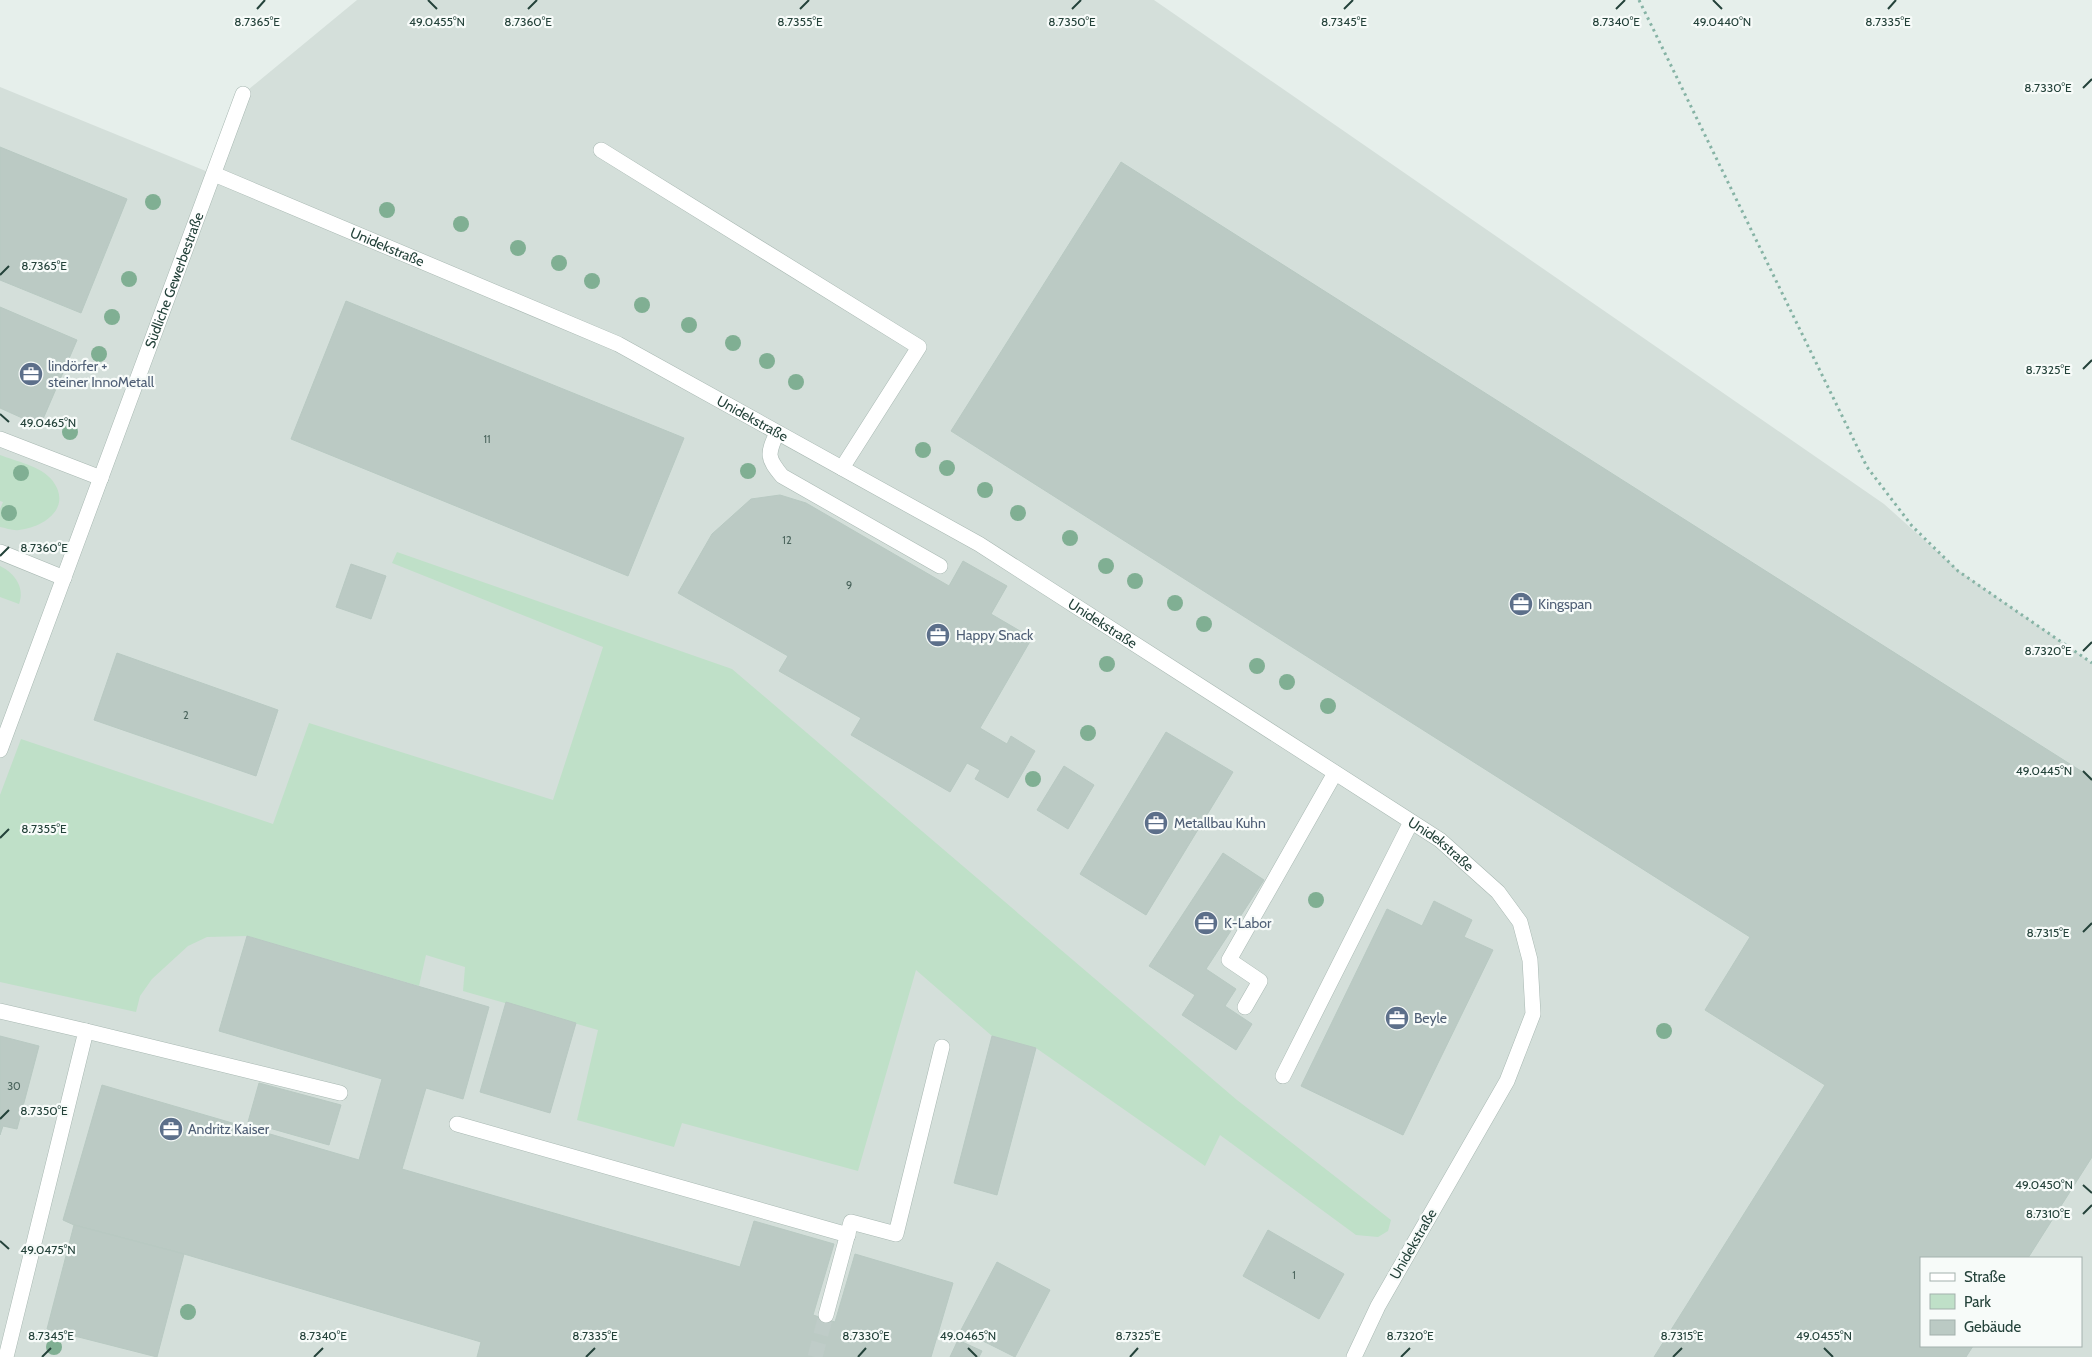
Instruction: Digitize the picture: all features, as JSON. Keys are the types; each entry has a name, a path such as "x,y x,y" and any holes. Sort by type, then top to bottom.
{"street":[{"name":"Südliche Gewerbestraße","path":"0,750 243,94"},
{"path":"601,150 919,347 842,468"},
{"name":"Unidekstraße","path":"214,174 618,344 979,544 1440,840 1498,892 1520,922 1530,960 1533,1014 1506,1081 1378,1306 1354,1357"},
{"path":"777,433 769,449 770,462 782,476 940,566"},
{"path":"0,439 101,478"},
{"path":"0,552 64,578"},
{"path":"1245,1007 1260,981 1229,960 1335,773"},
{"path":"1283,1076 1411,822"},
{"path":"0,1011 340,1093"},
{"path":"6,1357 86,1031"},
{"path":"826,1314 851,1222 896,1234 942,1047"},
{"path":"457,1124 848,1235"}],"path":[{"path":"1638,0 1867,467 1912,526 1958,571 2092,663"}],"shaded area":[{"path":"357,0 1154,0 1884,504 1959,571 2092,663 2092,1357 0,1357 0,87 213,174 243,94"}],"green space":[{"path":"0,455 41,471 52,480 58,490 58,507 53,514 38,525 19,530 0,527 0,509 3,502 0,501"},
{"path":"397,552 732,669 1237,1100 1391,1220 1388,1231 1378,1237 1356,1235 1220,1135 1205,1166 1036,1048 992,1036 916,970 858,1171 682,1123 674,1147 577,1120 598,1030 463,991 465,967 426,955 419,986 247,936 207,937 188,946 152,979 140,996 136,1012 0,982 0,795 21,739 273,824 309,723 553,800 603,647 392,563"},
{"path":"0,566 14,577 20,587 21,598 19,604 0,597"}],"building":[{"path":"0,147 127,199 81,313 0,280"},
{"name":"Kingspan","path":"1121,162 2092,778 2092,1157 2029,1257 1920,1257 1920,1347 1972,1347 1966,1357 1654,1357 1825,1085 1705,1010 1750,937 951,431"},
{"path":"346,301 684,438 628,576 291,439"},
{"name":"lindörfer + steiner InnoMetall","path":"0,307 77,340 40,426 0,408"},
{"path":"780,495 806,503 949,586 963,561 1007,586 991,614 1032,638 980,728 1007,744 1011,736 1035,751 1008,798 975,779 980,770 967,763 950,792 851,735 861,718 779,671 788,656 678,593 712,534 751,499"},
{"path":"351,564 386,576 371,619 336,607"},
{"path":"117,653 278,710 256,776 94,720"},
{"name":"Metallbau Kuhn","path":"1166,732 1233,772 1146,915 1080,874"},
{"path":"1064,766 1094,785 1068,829 1037,810"},
{"name":"K-Labor","path":"1223,853 1264,880 1206,969 1236,989 1225,1006 1252,1024 1236,1050 1182,1015 1195,995 1149,966"},
{"name":"Beyle","path":"1434,901 1472,920 1464,937 1493,950 1403,1135 1301,1086 1387,909 1422,926"},
{"name":"Andritz Kaiser","path":"247,936 489,1007 463,1099 426,1088 402,1169 740,1267 754,1221 834,1244 813,1315 835,1322 855,1254 953,1283 931,1357 477,1357 481,1342 184,1254 74,1225 63,1220 102,1085 359,1160 382,1079 219,1031"},
{"path":"506,1002 576,1023 550,1113 480,1092"},
{"path":"0,1036 39,1046 17,1129 3,1126 0,1135"},
{"path":"992,1036 1036,1048 997,1195 954,1183"},
{"path":"259,1083 341,1105 329,1145 248,1122"},
{"path":"74,1225 184,1254 157,1357 47,1329"},
{"path":"1268,1230 1344,1274 1319,1319 1243,1276"},
{"path":"997,1262 1050,1290 1015,1357 961,1330"},
{"path":"958,1340 982,1351 979,1357 950,1357"}],"tunnel":[{"path":"815,1357 826,1315"}],"place":[{"name":"lindörfer + steiner InnoMetall","path":"31,374"},
{"name":"Kingspan","path":"1521,604"},
{"name":"Happy Snack","path":"938,635"},
{"name":"Metallbau Kuhn","path":"1156,823"},
{"name":"K-Labor","path":"1206,923"},
{"name":"Beyle","path":"1397,1018"},
{"name":"Andritz Kaiser","path":"171,1129"}]}
